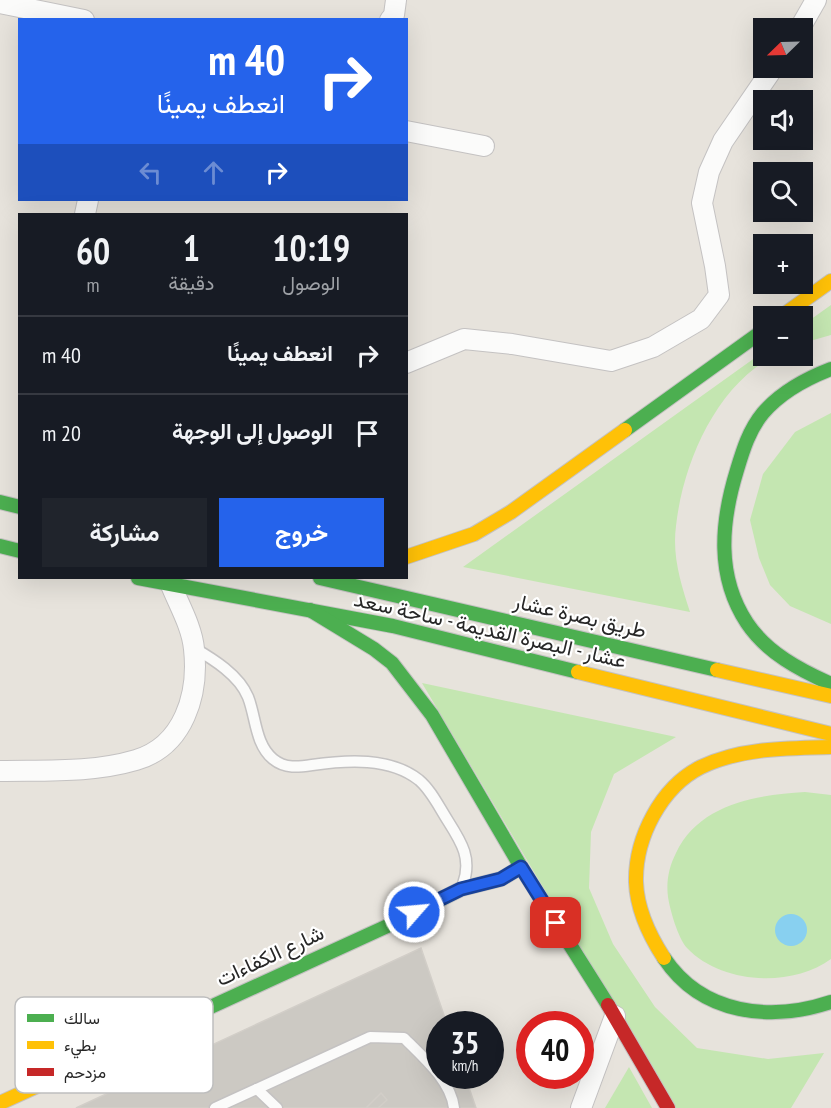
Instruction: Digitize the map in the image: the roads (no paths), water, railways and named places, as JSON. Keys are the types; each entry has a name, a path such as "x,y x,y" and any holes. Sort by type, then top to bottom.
{"main road":[{"path":"796,306 831,281"},
{"path":"408,556 474,534 511,512 753,338"},
{"path":"831,369 798,383 772,403 755,424 745,445 726,500 723,561 730,590 748,624 771,650 810,675 831,684"},
{"path":"0,502 18,506"},
{"path":"0,546 18,550"},
{"name":"عشار - البصرة القديمة - ساحة سعد","path":"143,579 393,626 831,734"},
{"name":"طريق بصرة عشار","path":"324,579 831,696"},
{"path":"310,610 374,649 392,663 447,739 521,867 615,1016 668,1108"},
{"path":"831,747 800,747 715,761 686,776 660,803 646,829 636,869 638,898 645,927 659,955 676,974 701,993 744,1011 771,1015 802,1012 831,1002"},
{"name":"شارع الكفاءات","path":"213,1005 394,923 461,889 501,879 521,867"},
{"name":"شارع الكفاءات","path":"0,1102 20,1093"}],"street":[{"path":"392,18 396,0"},
{"path":"806,18 816,0"},
{"path":"0,3 74,18"},
{"path":"408,362 464,339 512,344 611,361 653,347 702,319 719,295 702,203 709,172 723,141 766,78"},
{"path":"408,131 484,146"},
{"path":"0,771 101,768 138,760 165,746 183,721 195,690 194,648 187,622 171,585"},
{"path":"581,1108 615,1016"}],"lane":[{"path":"194,648 225,669 242,688 247,695 260,739 265,750 274,760 294,767 331,762 384,763 418,780 441,810 465,852 468,871 461,889"},
{"path":"215,1108 370,1037 404,1038 424,1058 452,1094 454,1108"},
{"path":"257,1089 277,1108"}],"water":[{"path":"791,914 802,919 807,930 802,941 791,946 780,941 775,930 780,919"}]}
